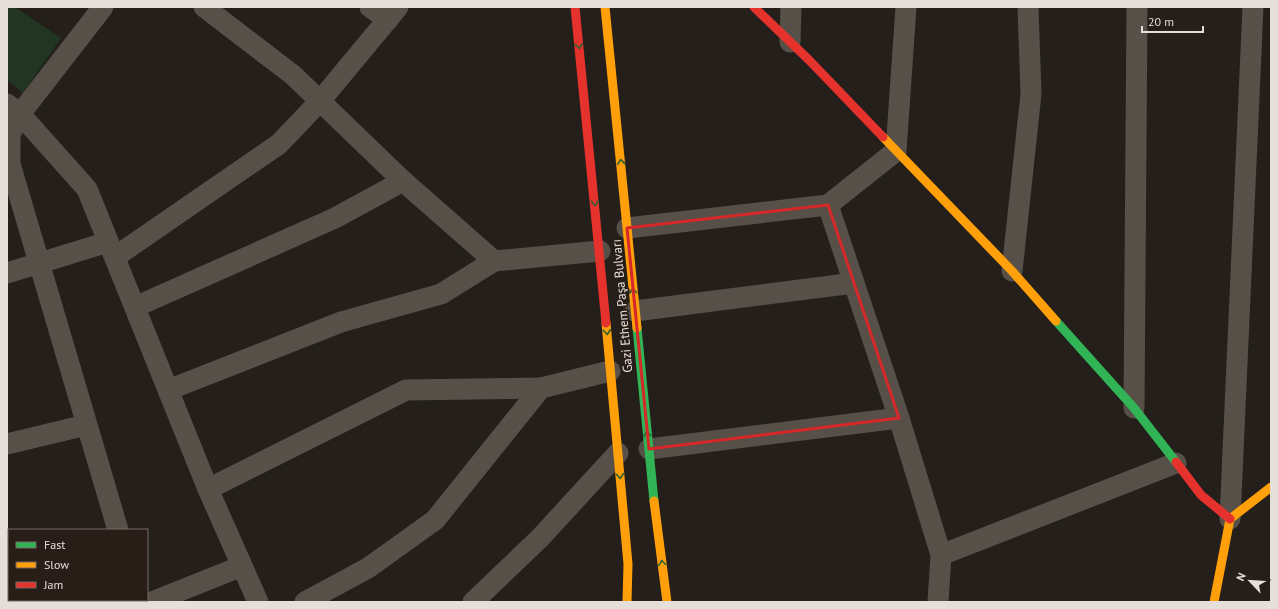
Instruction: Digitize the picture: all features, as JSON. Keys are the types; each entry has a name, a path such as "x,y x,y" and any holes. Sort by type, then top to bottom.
{"main road":[{"name":"Gazi Ethem Paşa Bulvarı","path":"575,7 600,251 628,564 627,602"},
{"name":"Gazi Ethem Paşa Bulvarı","path":"605,7 657,531 667,602"},
{"path":"754,7 790,42 1012,271 1134,408 1201,495 1230,519"},
{"path":"1214,602 1230,519 1268,495"}],"street":[{"path":"103,7 13,109 10,135 10,164 38,264 118,529"},
{"path":"204,7 293,75 404,181 494,261"},
{"path":"7,273 38,264 111,250 280,144 320,101 393,14 370,7"},
{"path":"790,42 791,7"},
{"path":"627,228 828,206 896,151 906,7"},
{"path":"1012,271 1030,94 1028,7"},
{"path":"1134,408 1137,7"},
{"path":"1230,519 1253,7"},
{"path":"13,109 87,189 208,489 258,602"},
{"path":"135,306 335,218 404,181"},
{"path":"828,206 899,418 941,555 938,602"},
{"path":"168,390 341,322 441,294 494,261 600,251"},
{"path":"635,311 854,283"},
{"path":"208,489 406,390 541,388 610,371"},
{"path":"305,602 368,568 435,520 541,388"},
{"path":"649,450 899,418"},
{"path":"7,444 86,425"},
{"path":"473,602 540,538 618,453"},
{"path":"941,555 1176,463"},
{"path":"152,602 242,566"}],"highlighted area":[{"path":"828,205 899,418 649,449 627,228"}],"green space":[{"path":"7,7 15,7 61,38 23,93 7,80"}],"traffic: fast":[{"path":"1056,321 1134,408 1176,462"},
{"path":"637,328 654,501"}],"traffic: slow":[{"path":"605,7 637,328"},
{"path":"883,137 1012,271 1056,321"},
{"path":"606,323 628,564 627,602"},
{"path":"1214,602 1230,519 1271,487"},
{"path":"654,501 667,602"}],"traffic: jam":[{"path":"575,7 606,323"},
{"path":"754,7 809,60 883,137"},
{"path":"1176,462 1201,495 1230,519"}]}
